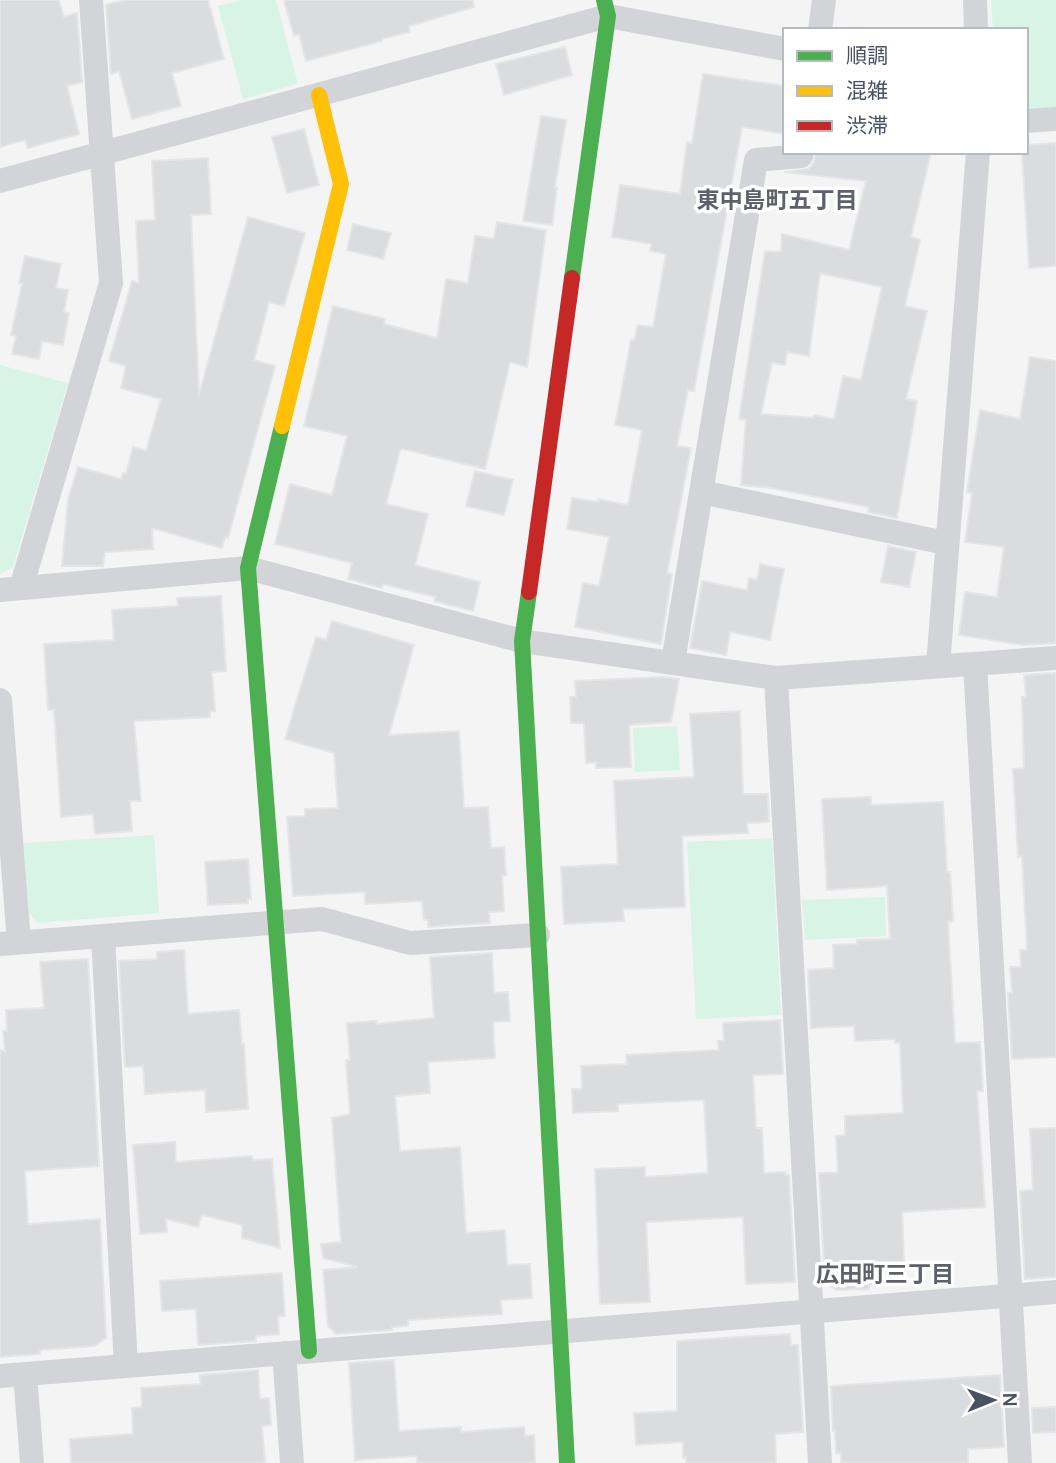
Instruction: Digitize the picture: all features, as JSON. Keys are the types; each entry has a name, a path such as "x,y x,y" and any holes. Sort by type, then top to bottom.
{"street":[{"path":"91,0 111,283 10,589 248,568 522,641 776,678 1056,658"},
{"path":"820,28 824,0"},
{"path":"975,0 976,28"},
{"path":"0,181 318,94 606,8 783,49"},
{"path":"568,1463 522,641 606,8"},
{"path":"309,1351 248,568 341,184 318,94"},
{"path":"1028,121 1056,120"},
{"path":"673,662 756,160 801,154"},
{"path":"938,666 978,154"},
{"path":"701,492 946,543"},
{"path":"975,664 1020,1463"},
{"path":"776,678 820,1463"},
{"path":"0,700 9,943 323,919 410,943 538,935"},
{"path":"103,936 126,1366"},
{"path":"0,1376 1056,1292"},
{"path":"284,1353 292,1463"},
{"path":"25,1374 32,1463"}],"green space":[{"path":"242,0 276,0 298,84 243,99 218,6"},
{"path":"991,0 1056,0 1056,109 1028,111 1028,28 993,28"},
{"path":"0,365 68,383 13,567 0,574"},
{"path":"677,726 680,770 635,772 633,728"},
{"path":"154,835 159,913 37,923 29,912 23,843"},
{"path":"772,838 781,1015 696,1019 687,842"},
{"path":"885,897 886,936 805,940 802,900"}],"building":[{"path":"0,0 59,0 64,17 77,13 82,82 67,86 79,134 28,148 25,140 0,147"},
{"path":"125,0 208,0 224,59 172,73 181,106 132,119 119,71 111,74 106,5"},
{"path":"284,0 473,0 474,7 409,26 410,32 382,41 306,61 299,34 294,36"},
{"path":"565,47 572,75 504,95 496,64"},
{"path":"703,74 783,86 783,134 742,127 694,391 688,390 677,446 691,448 667,573 672,574 661,644 575,627 583,583 599,586 609,537 567,529 572,498 598,502 598,499 628,505 642,430 615,425 631,340 634,340 638,325 653,327 666,254 650,251 651,244 612,237 620,185 680,194 687,142 692,143"},
{"path":"541,116 566,120 552,225 523,221"},
{"path":"304,129 319,185 287,193 272,137"},
{"path":"1056,143 1056,266 1029,268 1022,154 1028,154 1028,145"},
{"path":"816,154 931,154 911,237 920,240 905,306 927,311 906,399 917,401 897,518 868,512 869,507 771,488 741,485 746,420 739,419 765,251 781,252 782,234 849,250 866,181 784,172 809,169","holes":["820,273 882,287 861,380 843,376 834,419 814,415 813,418 761,414 772,363 785,365 787,352 809,356"]},
{"path":"208,158 211,214 191,215 199,395 248,217 305,233 284,306 269,302 254,360 275,366 228,538 225,537 222,548 152,528 153,549 105,552 103,566 62,566 68,500 78,467 121,479 123,473 126,474 133,447 146,451 161,399 121,388 126,366 109,361 132,281 139,283 136,221 155,220 152,161"},
{"path":"497,222 546,230 527,367 510,362 485,469 400,450 386,504 428,514 415,565 480,582 473,611 434,601 435,597 383,584 382,588 348,579 352,563 275,544 290,484 332,495 347,436 304,426 333,306 385,319 384,324 437,338 446,279 468,283 475,236 494,239"},
{"path":"353,224 391,233 383,259 347,250"},
{"path":"25,256 61,264 56,288 68,290 64,312 69,313 63,345 42,341 39,359 12,354 16,336 11,335"},
{"path":"1030,357 1056,361 1056,643 1023,645 959,635 965,592 997,597 1004,547 965,542 972,493 967,492 980,410 1020,419"},
{"path":"475,471 513,480 504,515 466,506"},
{"path":"888,546 916,552 909,587 881,582"},
{"path":"760,564 784,569 770,640 730,632 726,655 690,648 702,581 747,590 749,578 757,580"},
{"path":"221,596 226,671 212,672 215,711 210,711 210,717 134,721 141,801 130,801 132,831 95,834 93,814 61,817 54,710 48,710 44,644 114,640 112,610 178,606 177,598"},
{"path":"332,621 414,645 389,735 459,731 464,808 488,807 491,848 504,847 504,911 489,912 490,923 428,927 428,920 424,920 422,901 365,904 365,892 293,896 287,817 305,816 305,809 338,808 334,753 285,739 316,637 326,640"},
{"path":"1056,673 1056,1057 1012,1059 1008,993 1012,993 1010,967 1021,967 1020,950 1027,950 1022,856 1018,857 1013,769 1024,768 1024,675"},
{"path":"663,677 679,679 671,722 629,725 631,767 596,768 596,762 586,763 584,723 571,723 570,697 576,697 575,681"},
{"path":"740,711 743,794 768,794 769,822 747,823 748,833 682,836 685,907 623,909 624,921 564,924 561,867 618,864 614,781 694,777 690,714"},
{"path":"871,797 871,805 943,802 953,921 948,922 955,1043 980,1042 983,1091 977,1091 985,1207 902,1212 905,1283 869,1285 869,1289 837,1290 825,1283 819,1173 838,1173 836,1136 845,1135 845,1116 903,1113 900,1043 895,1043 895,1039 855,1041 854,1026 811,1028 808,970 834,968 833,945 857,944 857,940 890,939 887,886 827,890 822,799"},
{"path":"248,859 251,899 248,899 248,903 208,905 205,862"},
{"path":"184,950 188,1014 239,1010 248,1109 206,1112 205,1090 145,1094 143,1066 125,1067 119,961 157,959 157,952"},
{"path":"492,953 494,993 508,992 510,1021 493,1022 495,1058 428,1062 430,1093 395,1096 400,1151 460,1147 466,1233 505,1230 507,1265 530,1264 532,1298 501,1300 502,1314 408,1320 408,1326 392,1327 392,1330 336,1334 328,1326 323,1270 358,1267 323,1258 321,1244 341,1242 332,1118 350,1114 346,1060 350,1060 347,1023 376,1021 376,1024 434,1018 430,957"},
{"path":"88,959 99,1166 25,1171 28,1224 100,1219 106,1338 95,1346 40,1350 40,1354 0,1357 0,1050 5,1051 3,1031 7,1031 6,1010 44,1008 40,962"},
{"path":"780,1020 783,1074 753,1075 756,1128 762,1128 764,1173 785,1172 785,1175 789,1175 795,1282 746,1284 743,1217 646,1222 650,1302 600,1304 595,1169 645,1167 645,1177 708,1173 704,1100 618,1104 618,1111 573,1113 572,1089 582,1089 581,1066 627,1064 626,1055 719,1050 718,1041 724,1041 723,1023"},
{"path":"1056,1128 1056,1277 1025,1279 1020,1191 1033,1190 1030,1129"},
{"path":"175,1142 176,1162 252,1156 253,1160 272,1159 280,1248 242,1238 242,1225 202,1215 198,1227 166,1219 167,1232 140,1234 133,1145"},
{"path":"282,1273 285,1316 278,1316 279,1334 256,1336 256,1341 198,1345 196,1309 162,1311 160,1281"},
{"path":"790,1334 791,1345 798,1345 803,1432 775,1434 776,1463 686,1463 686,1457 683,1457 683,1442 636,1445 634,1413 677,1411 677,1341"},
{"path":"394,1360 399,1431 461,1427 461,1432 524,1427 525,1436 534,1435 535,1463 417,1463 417,1456 355,1460 349,1363"},
{"path":"258,1370 260,1399 269,1398 271,1425 262,1426 265,1463 71,1463 70,1439 133,1434 132,1408 142,1407 141,1388 201,1384 200,1375"},
{"path":"1000,1375 1004,1447 968,1449 968,1463 841,1463 841,1453 836,1453 833,1431 831,1386"},
{"path":"1056,1407 1056,1432 1033,1433 1032,1408"}],"traffic: fast":[{"path":"572,278 608,16 604,0"},
{"path":"282,426 248,568 309,1351"},
{"path":"529,592 522,641 567,1463"}],"traffic: slow":[{"path":"282,426 341,184 319,95"}],"traffic: jam":[{"path":"529,592 572,278"}],"district":[{"name":"東中島町五丁目","path":"777,199"},
{"name":"広田町三丁目","path":"885,1273"}]}
